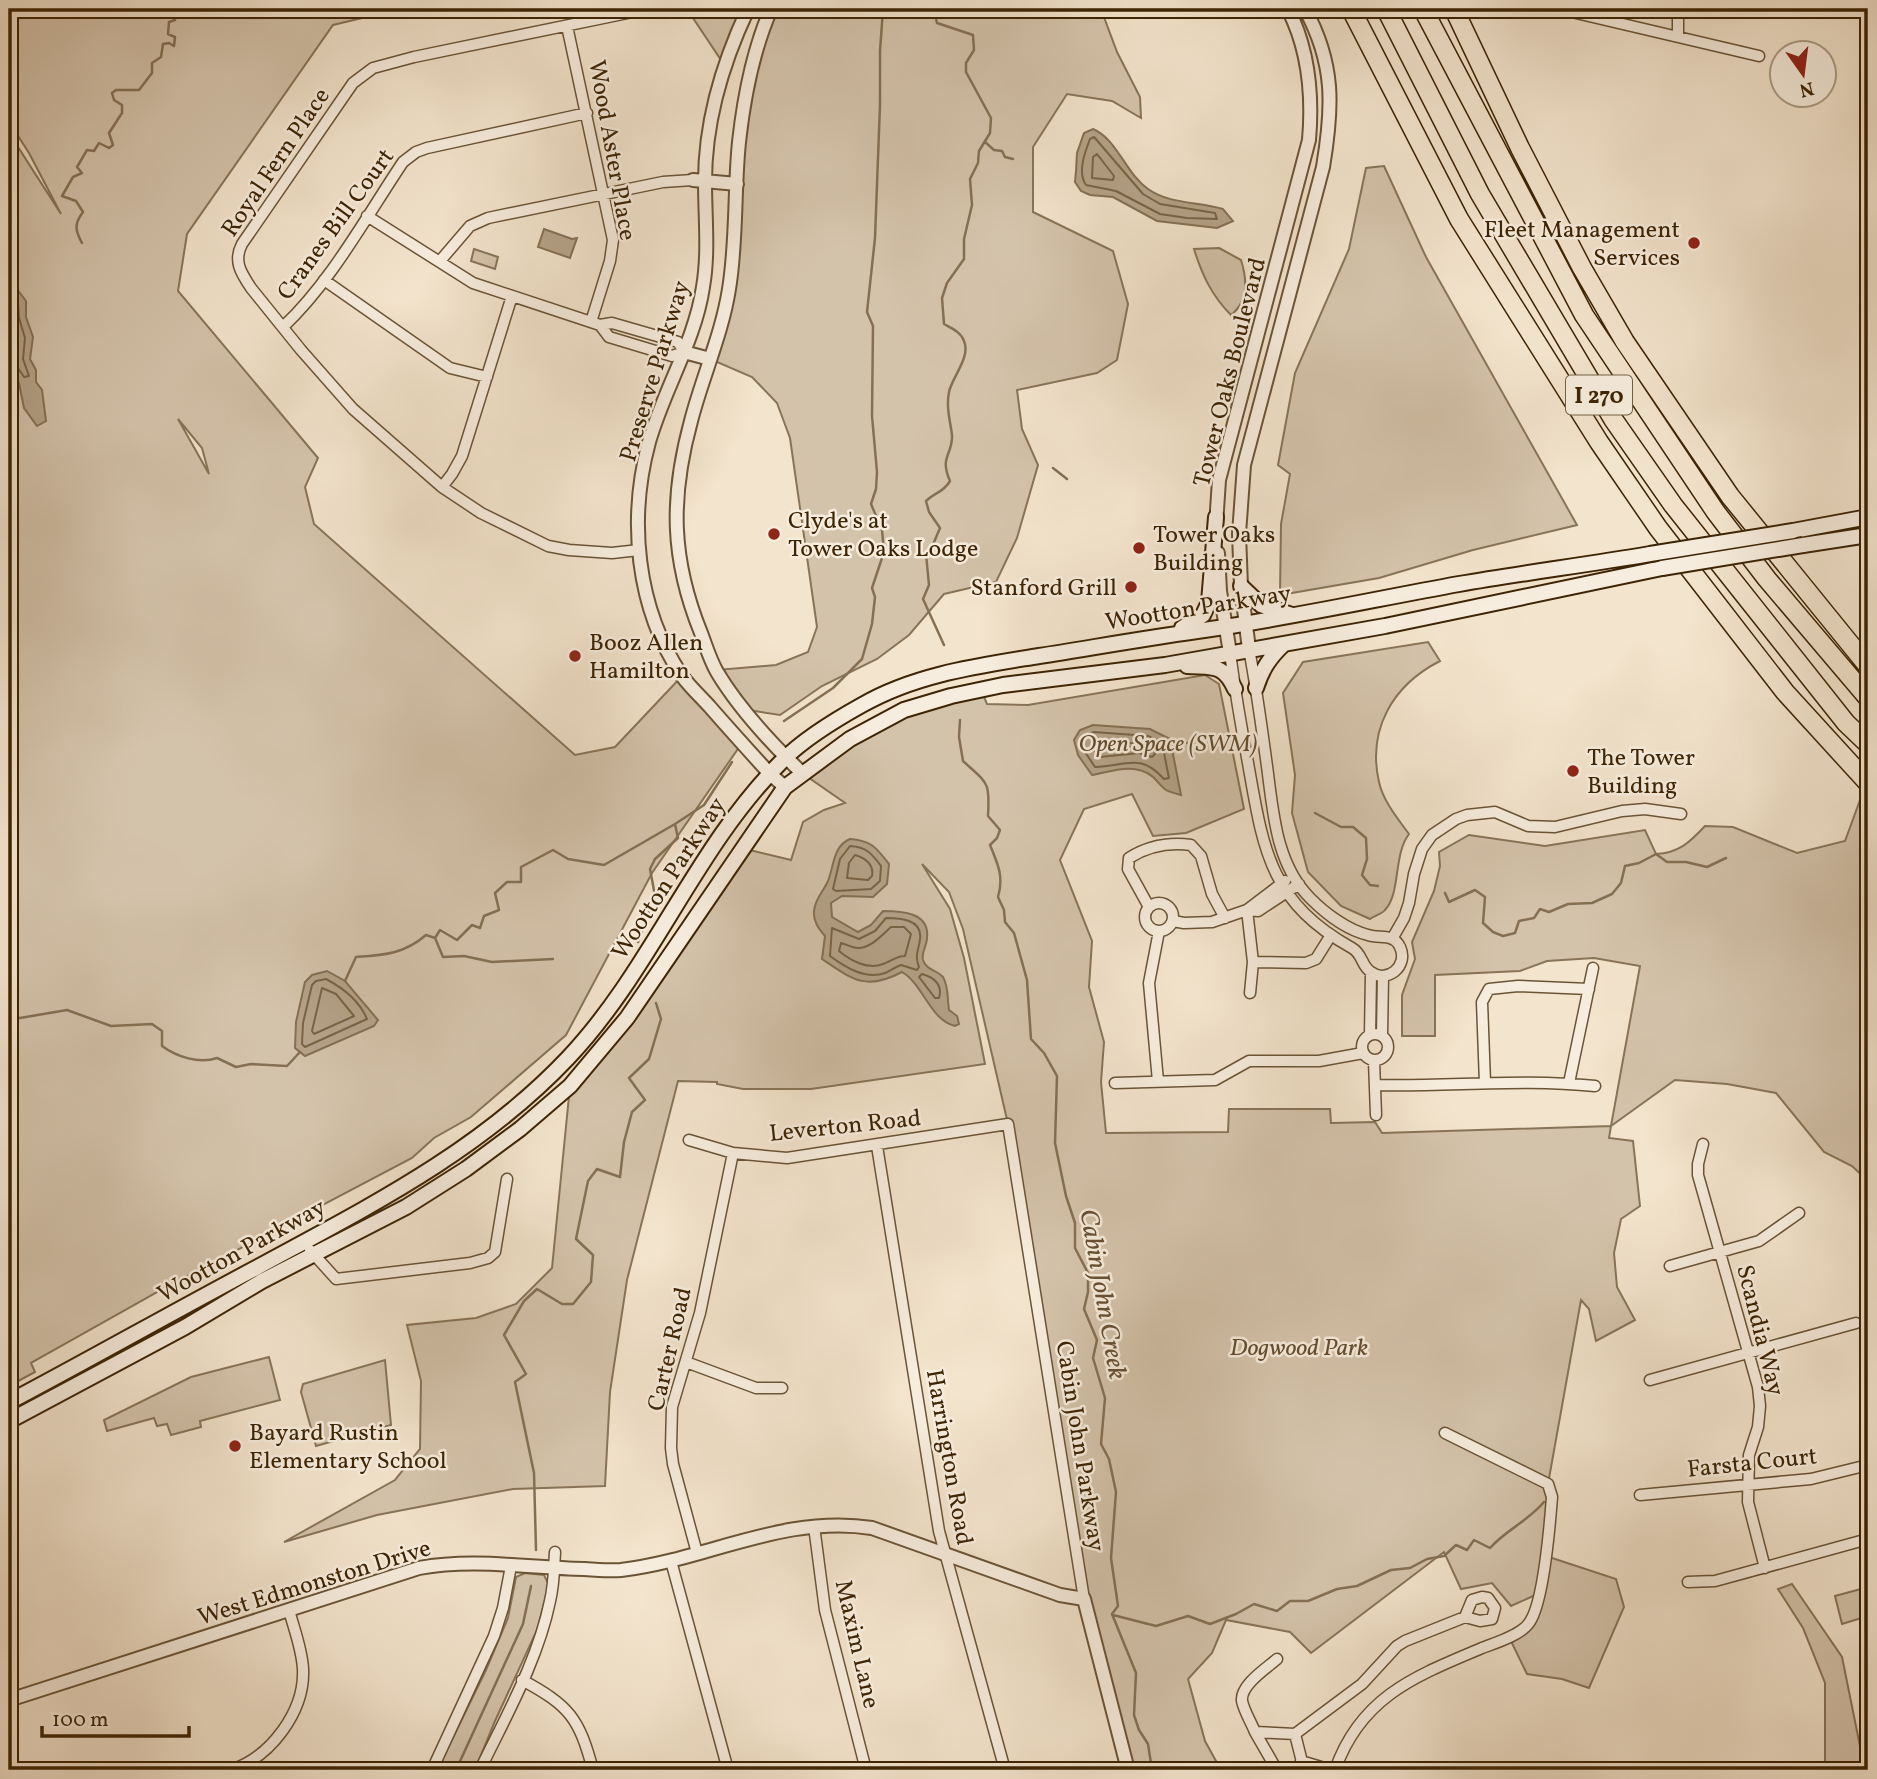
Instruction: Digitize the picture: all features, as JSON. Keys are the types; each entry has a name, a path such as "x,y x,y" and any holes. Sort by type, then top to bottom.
{"highway":[{"name":"I 270","path":"1352,9 1459,219 1599,443 1658,528 1785,692 1868,783"},
{"name":"I 270","path":"1386,9 1480,194 1613,419 1673,505 1846,723 1868,744"},
{"name":"I 270","path":"1423,9 1584,315 1716,511 1767,579 1868,698"},
{"name":"I 270","path":"1454,9 1526,160 1582,268 1625,342 1730,496 1868,666"}],"main road":[{"path":"1173,633 1197,621 1209,602 1216,517"},
{"name":"Wootton Parkway","path":"9,1402 408,1185 477,1140 527,1099 570,1056 611,1007 714,844 748,798 785,757 864,703 901,686 958,669 1294,616 1463,583 1868,517"},
{"name":"Wootton Parkway","path":"9,1421 185,1327 262,1281 406,1207 466,1169 520,1129 570,1086 627,1018 785,786 850,739 904,710 1003,685 1165,665 1398,624 1662,568 1868,535"},
{"path":"1241,586 1261,605 1294,616"},
{"path":"1256,688 1261,673 1285,643"},
{"path":"1165,665 1219,669 1228,674 1235,689"}],"street":[{"name":"Royal Fern Place","path":"639,550 612,553 548,546 481,513 442,486 353,409 240,272 239,250 353,83 373,68 646,9"},
{"name":"Preserve Parkway","path":"748,9 719,78 699,180 708,260 702,296 684,352 649,441 638,505 639,550 649,606 682,676 770,774 785,786"},
{"name":"Preserve Parkway","path":"771,9 751,70 739,141 736,219 729,291 691,422 679,472 676,508 678,553 691,608 716,670 742,709 802,773"},
{"name":"Tower Oaks Boulevard","path":"1288,9 1301,40 1307,67 1312,108 1309,140 1219,480 1216,517 1220,591 1264,846 1284,888 1304,914 1356,950 1371,973"},
{"name":"Tower Oaks Boulevard","path":"1305,9 1315,28 1328,69 1331,122 1323,167 1244,465 1239,534 1241,586 1272,807 1285,860 1297,880 1323,911 1364,935 1392,939"},
{"path":"1559,9 1759,56"},
{"path":"1678,9 1678,36"},
{"name":"Wood Aster Place","path":"567,26 612,240 596,323"},
{"name":"Cranes Bill Court","path":"283,327 324,280 404,162 416,152 587,113"},
{"path":"440,261 470,226 488,218 663,181 699,180 737,184"},
{"path":"367,216 473,283 596,323 609,337 672,355 684,352 710,359"},
{"path":"324,280 450,368 487,377"},
{"path":"442,486 461,456 512,296"},
{"path":"1383,976 1382,1036 1388,1043 1388,1052 1374,1061 1363,1053 1363,1042 1370,1035 1371,973 1383,976 1395,972 1402,961 1401,948 1392,939 1409,903 1422,849 1432,835 1456,819 1495,812 1528,826 1555,827 1622,811 1645,809 1681,814"},
{"path":"1149,906 1128,869 1129,858 1144,848 1175,843 1191,845 1200,856 1212,894 1225,918"},
{"path":"1173,921 1184,923 1258,911 1297,880"},
{"path":"1159,903 1169,906 1173,921 1165,930 1159,931 1146,923 1145,914 1149,906 1159,903"},
{"path":"1247,911 1253,962 1250,993"},
{"path":"1158,1080 1149,982 1159,931"},
{"path":"1253,962 1306,963 1316,959 1331,934"},
{"path":"1569,1083 1593,968"},
{"path":"1485,1083 1482,1002 1489,989 1538,986 1589,989"},
{"path":"1370,1035 1382,1036"},
{"path":"1115,1083 1215,1080 1248,1061 1319,1061 1363,1053"},
{"path":"1374,1061 1376,1115"},
{"path":"1375,1085 1569,1083 1595,1086"},
{"name":"Leverton Road","path":"688,1140 733,1153 787,1158 1008,1124"},
{"name":"Cabin John Parkway","path":"1008,1124 1084,1600 1128,1770"},
{"name":"Scandia Way","path":"1703,1144 1698,1175 1758,1387 1758,1427 1749,1455 1748,1486 1751,1519 1765,1567"},
{"name":"Harrington Road","path":"877,1146 939,1531 1005,1770"},
{"name":"Carter Road","path":"697,1553 673,1464 672,1407 700,1313 733,1153"},
{"path":"305,1241 313,1256 336,1279 470,1263 488,1258 495,1252 507,1179"},
{"path":"1670,1266 1759,1241 1798,1213"},
{"path":"1650,1380 1856,1323"},
{"path":"686,1362 757,1388 782,1388"},
{"path":"1295,1734 1303,1766 1333,1770 1356,1730 1372,1709 1392,1691 1431,1668 1457,1660 1509,1637 1529,1623 1540,1592 1552,1497 1548,1484 1445,1433"},
{"name":"Farsta Court","path":"1640,1495 1811,1479 1868,1465"},
{"name":"West Edmonston Drive","path":"9,1700 419,1569 449,1563 620,1570 814,1526 847,1524 872,1528 1060,1595 1084,1600"},
{"name":"Maxim Lane","path":"814,1526 825,1610 866,1770"},
{"path":"1688,1582 1715,1581 1868,1539"},
{"path":"480,1770 543,1630 551,1599 555,1552"},
{"path":"671,1560 728,1770"},
{"path":"432,1770 494,1636 503,1608 511,1566"},
{"path":"231,1770 247,1768 271,1745 294,1713 301,1694 301,1651 289,1610"},
{"path":"1255,1732 1295,1734 1362,1684 1397,1646 1465,1617"},
{"path":"1274,1765 1255,1732 1242,1701 1242,1694 1247,1686 1277,1659"},
{"path":"522,1680 551,1696 572,1714 584,1737 593,1770"}],"green space":[{"path":"9,9 400,9 333,25 187,234 178,291 318,458 305,487 314,524 575,755 615,747 682,676 742,743 652,873 566,1035 471,1117 434,1138 412,1158 161,1290 31,1363 35,1372 9,1386 9,133 61,214 29,153 9,122","holes":["178,419 202,448 209,474"]},
{"path":"687,9 748,9 721,60"},
{"path":"771,9 1101,9 1117,52 1140,97 1141,118 1112,101 1067,94 1033,147 1033,212 1113,251 1128,304 1117,360 1097,373 1017,390 1022,429 1038,465 1017,538 996,582 944,594 909,635 877,659 822,686 780,715 742,709 716,670 776,665 808,652 817,627 790,438 777,403 752,377 710,359 719,327 739,141"},
{"path":"1384,166 1426,257 1577,525 1473,550 1379,578 1280,595 1281,524 1290,474 1278,465 1295,373 1349,249 1366,168"},
{"path":"1219,248 1241,260 1244,275 1244,296 1231,315 1208,285 1194,249"},
{"path":"474,249 498,257 495,269 471,261"},
{"path":"1428,642 1440,661 1423,671 1397,696 1387,711 1377,744 1376,763 1381,789 1391,810 1409,834 1401,852 1390,903 1384,911 1370,919 1341,906 1308,872 1292,813 1295,775 1283,693 1303,662"},
{"path":"1205,675 1219,684 1244,809 1186,833 1153,836 1132,794 1084,809 1060,860 1092,941 1089,987 1104,1042 1101,1082 1106,1133 1228,1132 1229,1109 1330,1109 1331,1123 1375,1122 1382,1133 1611,1126 1609,1138 1633,1141 1640,1206 1621,1219 1614,1253 1617,1287 1635,1320 1596,1341 1589,1309 1581,1300 1548,1484 1546,1556 1616,1579 1624,1607 1589,1688 1562,1679 1527,1674 1509,1637 1529,1623 1540,1593 1511,1606 1492,1583 1461,1589 1444,1552 1311,1653 1290,1632 1226,1620 1212,1653 1188,1679 1205,1741 1221,1770 1128,1770 1097,1654 1008,1124 963,929 949,892 922,864 950,909 964,958 985,1064 811,1089 743,1089 717,1082 678,1081 627,1280 610,1392 605,1486 513,1489 377,1515 284,1542 395,1480 420,1449 421,1381 407,1325 476,1318 516,1304 552,1268 570,1086 741,848 791,860 803,822 824,810 845,803 802,773 904,710 981,690 987,704 1028,705"},
{"path":"1867,781 1868,1181 1852,1166 1824,1152 1776,1093 1727,1084 1675,1080 1611,1126 1640,966 1594,958 1547,961 1520,971 1435,975 1435,1036 1402,1036 1402,995 1415,959 1412,942 1434,891 1440,866 1439,852 1469,835 1545,846 1645,830 1656,854 1684,846 1705,826 1733,827 1797,853 1845,841"},
{"path":"269,1357 280,1400 200,1421 201,1427 171,1435 167,1424 157,1426 154,1418 107,1431 104,1420 191,1377"},
{"path":"385,1360 391,1425 316,1446 301,1392 303,1384"},
{"path":"525,1573 544,1575 549,1585 537,1630 475,1770 437,1770 508,1618 516,1577"},
{"path":"1792,1584 1842,1657 1861,1751 1868,1758 1868,1770 1825,1770 1825,1683 1803,1628 1778,1589"},
{"path":"1868,1587 1868,1616 1842,1624 1835,1596"}],"water":[{"path":"1093,129 1109,140 1140,183 1148,189 1166,198 1223,209 1233,221 1217,228 1157,221 1113,197 1090,195 1081,191 1075,182 1077,153 1084,133"},
{"path":"544,229 572,239 577,238 570,258 538,247"},
{"path":"17,289 26,301 26,317 33,337 30,359 36,370 36,382 42,390 46,421 37,426 24,408 19,383 9,364 9,290"},
{"path":"1093,725 1150,729 1170,739 1181,795 1167,791 1153,777 1139,770 1124,769 1092,775 1078,755 1074,740 1080,730"},
{"path":"850,839 869,844 881,854 889,864 887,884 873,897 842,896 831,903 832,917 858,932 871,925 883,911 906,913 919,918 927,929 923,960 943,977 949,1010 957,1016 959,1024 955,1026 939,1017 916,985 902,972 879,981 860,981 822,959 825,936 815,922 815,907 828,881 837,851"},
{"path":"327,971 345,981 378,1020 374,1026 305,1056 295,1048 296,1022 305,982 312,975"}],"waterway":[{"path":"82,243 76,227 83,212 76,201 62,196 73,177 82,173 77,167 87,150 94,151 99,143 109,148 113,145 109,133 122,113 122,105 114,100 112,93 116,90 139,90 152,73 152,63 161,57 163,44 174,46 175,37 168,34 169,22 175,20 172,15 175,9"},
{"path":"784,721 833,688 862,659 872,624 875,597 872,588 884,552 882,530 871,504 876,489 877,472 872,416 873,326 867,312 875,238 883,9"},
{"name":"Cabin John Creek","path":"938,9 934,11 937,23 973,35 974,50 966,63 966,72 991,118 990,133 979,151 978,163 970,179 972,205 964,239 964,259 947,283 942,298 944,324 961,335 965,347 965,354 948,398 952,442 946,466 950,481 945,488 926,501 929,512 940,528 926,554 929,585 923,599 944,645"},
{"path":"985,142 994,150 1002,151 1005,157 1013,159"},
{"path":"1053,468 1067,479"},
{"name":"Cabin John Creek","path":"960,720 959,737 963,761 986,784 988,816 1000,830 990,845 1000,877 998,897 1004,910 1005,922 1014,933 1027,980 1031,1039 1044,1053 1057,1076 1055,1143 1066,1196 1075,1223 1075,1248 1088,1273 1084,1309 1097,1340 1093,1358 1105,1398 1101,1444 1109,1459 1116,1492 1111,1558 1118,1606 1112,1614 1136,1673 1134,1715 1148,1744 1152,1770"},
{"path":"1170,746 1174,743 1194,743"},
{"path":"638,942 655,896 650,869 655,859 678,838 675,824 704,805 732,762"},
{"path":"1315,813 1341,827 1353,827 1366,838 1367,859 1362,875 1370,885 1378,886"},
{"path":"435,938 440,930 457,940 472,925 480,928 484,916 499,910 495,893 507,882 521,882 521,867 553,850 568,859 604,865 675,824"},
{"path":"1445,893 1449,902 1475,890 1485,897 1483,923 1503,936 1515,933 1519,921 1534,918 1540,909 1549,912 1568,904 1592,903 1612,894 1621,883 1625,866 1639,863 1656,854 1667,862 1686,862 1707,867 1726,858"},
{"path":"345,981 356,957 402,950 426,935 435,938"},
{"path":"435,938 443,957 464,956 492,962 553,959"},
{"path":"536,1550 534,1473 515,1382 526,1374 504,1335 524,1301 537,1289 562,1304 573,1304 591,1282 593,1255 576,1239 588,1181 597,1169 620,1177 624,1142 632,1112 645,1100 629,1078 649,1059 661,1019 656,1003"},
{"path":"9,1017 20,1018 67,1010 111,1026 152,1024 162,1031 162,1046 174,1053 196,1060 217,1058 236,1067 251,1064 287,1066 300,1052"},
{"path":"1113,1615 1156,1626 1188,1616 1210,1624 1254,1604 1277,1611 1290,1601 1308,1601 1337,1589 1357,1586 1391,1570 1410,1568 1427,1559 1444,1556 1456,1545 1467,1550 1474,1540 1490,1548 1544,1502"},
{"path":"456,1770 523,1624 531,1586"}],"place":[{"name":"Fleet Management Services","path":"1694,243"},
{"name":"Clyde's at Tower Oaks Lodge","path":"774,534"},
{"name":"Tower Oaks Building","path":"1139,548"},
{"name":"Stanford Grill","path":"1131,587"},
{"name":"Booz Allen Hamilton","path":"575,656"},
{"name":"The Tower Building","path":"1573,771"},
{"name":"Bayard Rustin Elementary School","path":"235,1446"}],"park label":[{"name":"Open Space (SWM)","path":"1168,743"},
{"name":"Dogwood Park","path":"1299,1347"}]}
